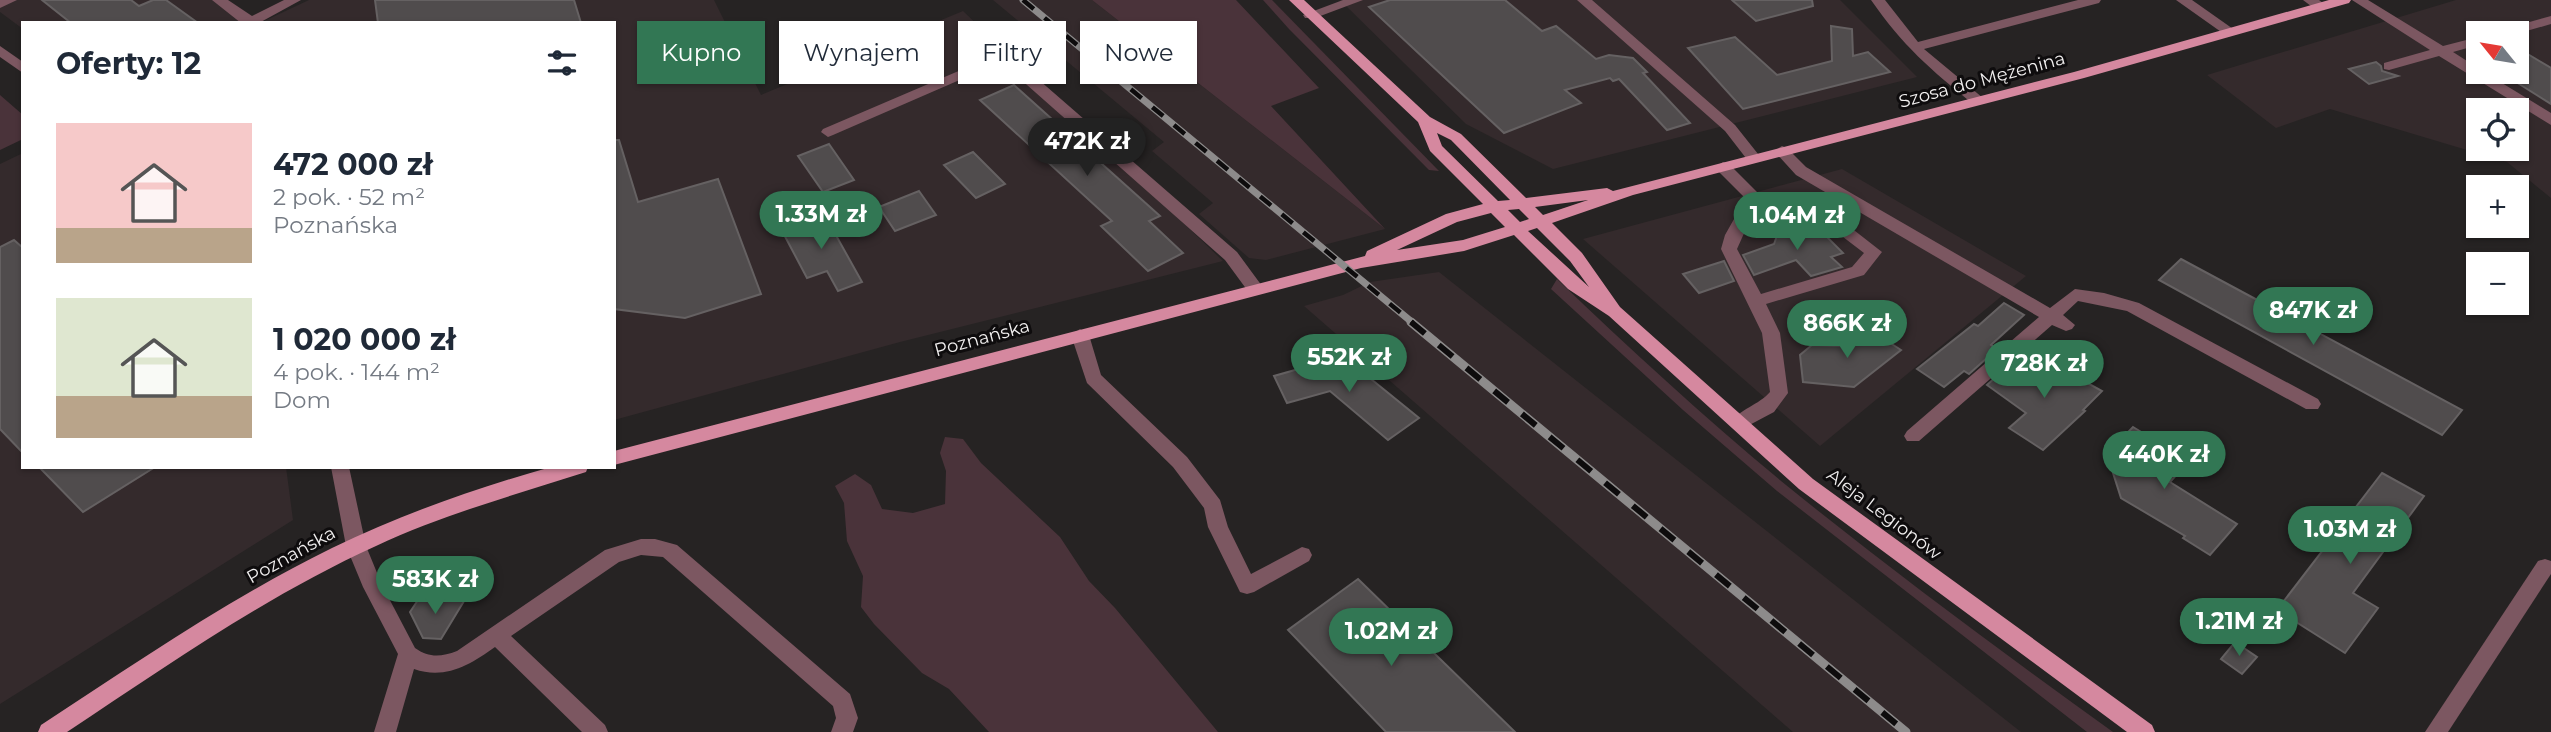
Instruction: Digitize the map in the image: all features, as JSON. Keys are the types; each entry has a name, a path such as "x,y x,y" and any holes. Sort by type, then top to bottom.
{"main road":[{"name":"Aleja Legionów","path":"1296,0 1425,120 1456,136 1591,275 1615,312"},
{"name":"Szosa do Mężenina","path":"1516,229 1628,191 1978,101 2229,31 2315,3 2344,0"},
{"name":"Aleja Legionów","path":"1425,120 1435,148 1574,285 1615,312 1805,484 2144,732"},
{"name":"Szosa do Mężenina","path":"1493,207 1628,191"},
{"name":"Poznańska","path":"1361,262 1439,223 1493,207"},
{"name":"Poznańska","path":"616,457 1361,262 1440,250 1516,229"},
{"name":"Poznańska","path":"49,732 198,635 305,571 431,514 573,469"}],"street":[{"path":"0,4 10,0"},
{"path":"219,0 248,21"},
{"path":"1310,15 1356,0"},
{"path":"1584,0 1730,128 1754,159"},
{"path":"1878,0 1915,47 1978,101"},
{"path":"1915,47 2094,0"},
{"path":"2183,0 2229,31"},
{"path":"2359,0 2551,120"},
{"path":"251,21 291,1"},
{"path":"2529,26 2551,20"},
{"path":"2389,66 2466,45"},
{"path":"0,50 21,67"},
{"path":"828,132 1003,56 1231,256 1256,290"},
{"path":"1782,151 1801,171 2066,325"},
{"path":"1723,167 1765,209"},
{"path":"1740,423 1768,407 1779,393 1771,333 1730,249 1733,235 1744,216 1765,209 1812,206 1874,252 1858,271 1757,301"},
{"path":"1913,436 2075,295 2133,307 2312,404"},
{"path":"1080,335 1093,378 1180,462 1213,505 1218,527 1247,586 1302,555"},
{"path":"340,469 356,546 373,587 408,654 417,662 444,665 464,657 612,556 629,548 659,546 670,551 842,701 847,718 842,732"},
{"path":"2436,732 2545,566"},
{"path":"496,635 597,732"},
{"path":"385,732 408,654"}],"shaded area":[{"path":"0,0 226,0 256,21 21,21 21,28 0,12"},
{"path":"309,0 714,0 724,21 637,21 637,84 756,84 761,95 787,84 944,84 944,21 939,21 963,11 973,21 958,21 958,84 1039,84 1223,261 900,342 616,419 616,21 264,21"},
{"path":"993,0 1092,0 1119,21 1080,21 1080,72 1066,61 1066,21 1018,21"},
{"path":"1092,0 1236,0 1319,88 1271,106 1385,229 1197,82 1197,21 1119,21"},
{"path":"1263,0 1272,0 1439,171 1429,170"},
{"path":"1340,0 1840,0 1917,77 1553,169 1466,124"},
{"path":"2456,0 2551,0 2551,198 2529,180 2529,175 2523,175 2504,161 2529,161 2529,98 2466,98 2466,150 2330,109 2276,128 2207,75"},
{"path":"1197,82 1385,229 1266,260 1249,258 1199,214 1213,203 1152,151 1164,142 1094,84"},
{"path":"0,95 21,113 21,140 0,150"},
{"path":"21,154 21,469 286,469 293,520 0,704 0,164"},
{"path":"1842,169 2026,276 1820,446 1583,239"},
{"path":"1439,272 2021,732 1793,732 1304,306 1343,295 1370,282"},
{"path":"1557,279 1670,384 1786,485 1948,611 2113,732 2087,732 1777,491 1683,410 1551,289"},
{"path":"945,437 963,439 981,463 1060,537 1089,581 1115,608 1218,732 989,732 949,689 922,673 874,624 861,607 863,576 847,541 844,503 835,486 855,474 871,485 882,509 913,513 945,504 946,471 940,453"}],"building":[{"path":"42,0 131,0 139,6 153,0 166,0 195,21 68,21"},
{"path":"375,0 574,0 580,21 378,21"},
{"path":"1390,0 1505,0 1542,31 1556,26 1596,59 1609,55 1633,58 1647,72 1643,73 1690,123 1667,130 1619,79 1613,81 1610,78 1565,90 1581,103 1504,133 1369,7"},
{"path":"1732,0 1812,0 1813,6 1756,21"},
{"path":"1831,26 1852,29 1853,56 1868,52 1890,72 1743,109 1688,48 1735,37 1777,75 1832,61"},
{"path":"2529,55 2551,68 2551,104 2519,84 2529,84"},
{"path":"2376,62 2382,71 2398,76 2369,84 2349,69"},
{"path":"1014,85 1160,216 1149,221 1183,253 1148,271 1101,226 1112,221 980,100"},
{"path":"616,140 619,140 638,202 718,179 761,294 685,318 616,309"},
{"path":"829,144 854,180 823,192 798,156"},
{"path":"973,152 1005,184 976,198 944,165"},
{"path":"919,191 936,215 895,231 879,207"},
{"path":"823,212 862,282 838,291 827,271 807,278 780,227"},
{"path":"1814,224 1843,253 1831,257 1842,267 1811,276 1796,260 1754,275 1743,255 1774,244 1778,233"},
{"path":"14,240 21,246 21,451 0,429 0,247"},
{"path":"2181,259 2462,410 2442,435 2159,280"},
{"path":"1724,261 1734,281 1699,293 1683,274"},
{"path":"2004,303 2024,315 1991,345 1997,349 1969,374 1964,371 1944,387 1917,369 1974,324 1978,326"},
{"path":"1864,326 1901,350 1854,387 1803,382 1800,355 1812,345 1839,346"},
{"path":"1344,356 1419,418 1388,440 1330,391 1287,403 1274,376"},
{"path":"2015,360 2032,371 2048,372 2055,365 2102,391 2083,410 2085,411 2043,450 2009,428 2026,413 1987,385"},
{"path":"2133,427 2189,461 2170,482 2237,524 2210,555 2183,538 2185,536 2121,498 2107,454"},
{"path":"41,469 152,469 83,512"},
{"path":"2382,473 2424,496 2353,593 2378,608 2345,653 2277,610"},
{"path":"1358,579 1515,732 1386,732 1288,630"},
{"path":"420,597 464,601 441,639 423,638 410,612"},
{"path":"2235,642 2257,657 2242,674 2221,659"}],"railway":[{"path":"1023,0 1413,323"},
{"path":"1411,322 1906,732"}]}
